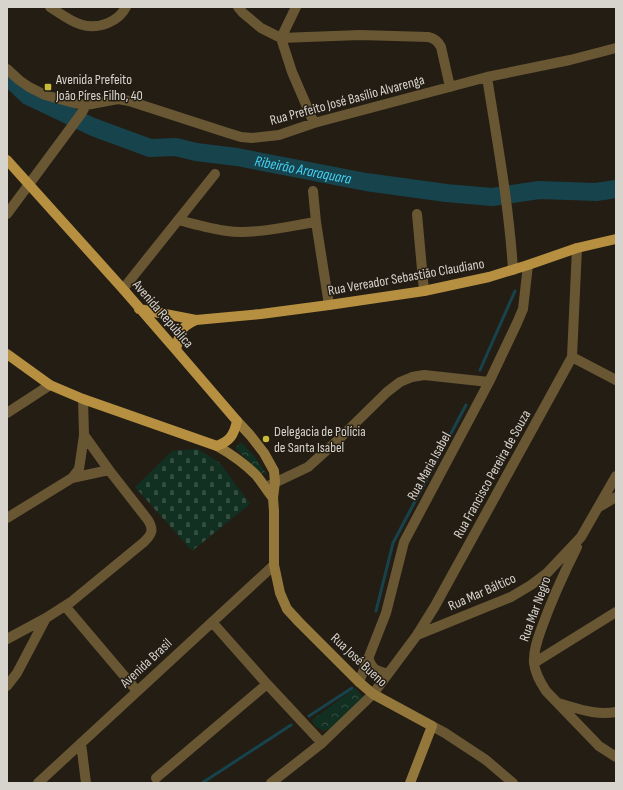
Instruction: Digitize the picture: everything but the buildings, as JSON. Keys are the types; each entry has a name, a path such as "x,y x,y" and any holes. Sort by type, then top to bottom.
{"main road":[{"name":"Avenida República","path":"7,160 123,289 237,421"},
{"name":"Rua Vereador Sebastião Claudiano","path":"196,320 262,314 424,291 489,277 577,248 616,239"},
{"path":"140,309 196,320"},
{"path":"176,350 181,330 186,325 196,320"},
{"path":"7,354 50,385 83,399 217,446 225,442 231,436 237,421"}],"street":[{"path":"50,7 73,21 88,27 100,26 115,20 126,7"},
{"path":"238,7 261,28 281,38 360,35 433,38 441,47 450,87"},
{"path":"296,7 281,38 292,72 314,122"},
{"name":"Rua Prefeito José Basílio Alvarenga","path":"84,110 118,99 130,101 241,137 252,138 279,135 314,122 487,77 570,60 616,48"},
{"path":"7,69 29,87 45,95 74,103 84,110 7,214"},
{"path":"487,77 508,208 513,270"},
{"path":"123,289 215,174"},
{"path":"313,191 316,222 329,305"},
{"path":"417,214 424,291"},
{"path":"178,220 227,231 244,232 316,222"},
{"name":"Rua Francisco Pereira de Souza","path":"271,783 322,743 373,694 417,635 435,606 572,357 577,248"},
{"name":"Rua Maria Isabel","path":"359,682 386,613 404,542 489,382 523,309 528,265"},
{"path":"572,357 616,380"},
{"path":"265,488 308,466 338,440 387,392 400,382 412,377 424,375 489,382"},
{"path":"7,413 50,385"},
{"path":"72,478 79,469 82,456 84,435 83,399"},
{"name":"Avenida República","path":"237,421 250,435 272,466 275,482 273,498"},
{"path":"7,639 65,606 144,542 152,531 148,520 84,435"},
{"path":"217,446 239,460 257,476 273,498"},
{"path":"7,518 72,478 109,470"},
{"path":"599,507 616,476"},
{"name":"Rua Mar Báltico","path":"417,635 511,597 531,585 547,573 581,537 599,507 616,497"},
{"name":"Rua José Bueno","path":"273,498 274,565 280,593 287,609 359,682 373,694 445,733 486,760 514,783"},
{"name":"Rua Mar Negro","path":"581,537 564,571 552,600 534,652 534,663 539,680 546,691 599,746 616,757"},
{"name":"Avenida Brasil","path":"38,783 274,565"},
{"path":"65,606 137,691"},
{"path":"534,663 616,612"},
{"path":"7,686 17,673 46,618"},
{"path":"212,622 322,743"},
{"path":"368,660 375,670 388,674"},
{"path":"156,778 267,684"},
{"path":"557,702 598,714 616,712"},
{"path":"410,783 432,726"},
{"path":"80,743 86,783"}],"green space":[{"path":"241,442 255,457 267,475 260,472 235,448"},
{"path":"198,449 220,463 250,504 192,551 135,487 172,451"},
{"path":"355,688 364,698 346,717 335,726 324,731 315,726 312,720"}],"waterway":[{"name":"Ribeirão Araraquara","path":"7,76 28,96 93,127 150,148 176,147 196,152 237,157 366,182 446,193 492,197 539,190 596,192 616,189"},
{"path":"480,370 515,291"},
{"path":"376,611 393,543 466,405"},
{"path":"309,716 352,688"},
{"path":"202,783 291,725"}],"place":[{"name":"Avenida Prefeito João Píres Filho, 40","path":"48,87"},
{"name":"Delegacia de Polícia de Santa Isabel","path":"266,439"}]}
